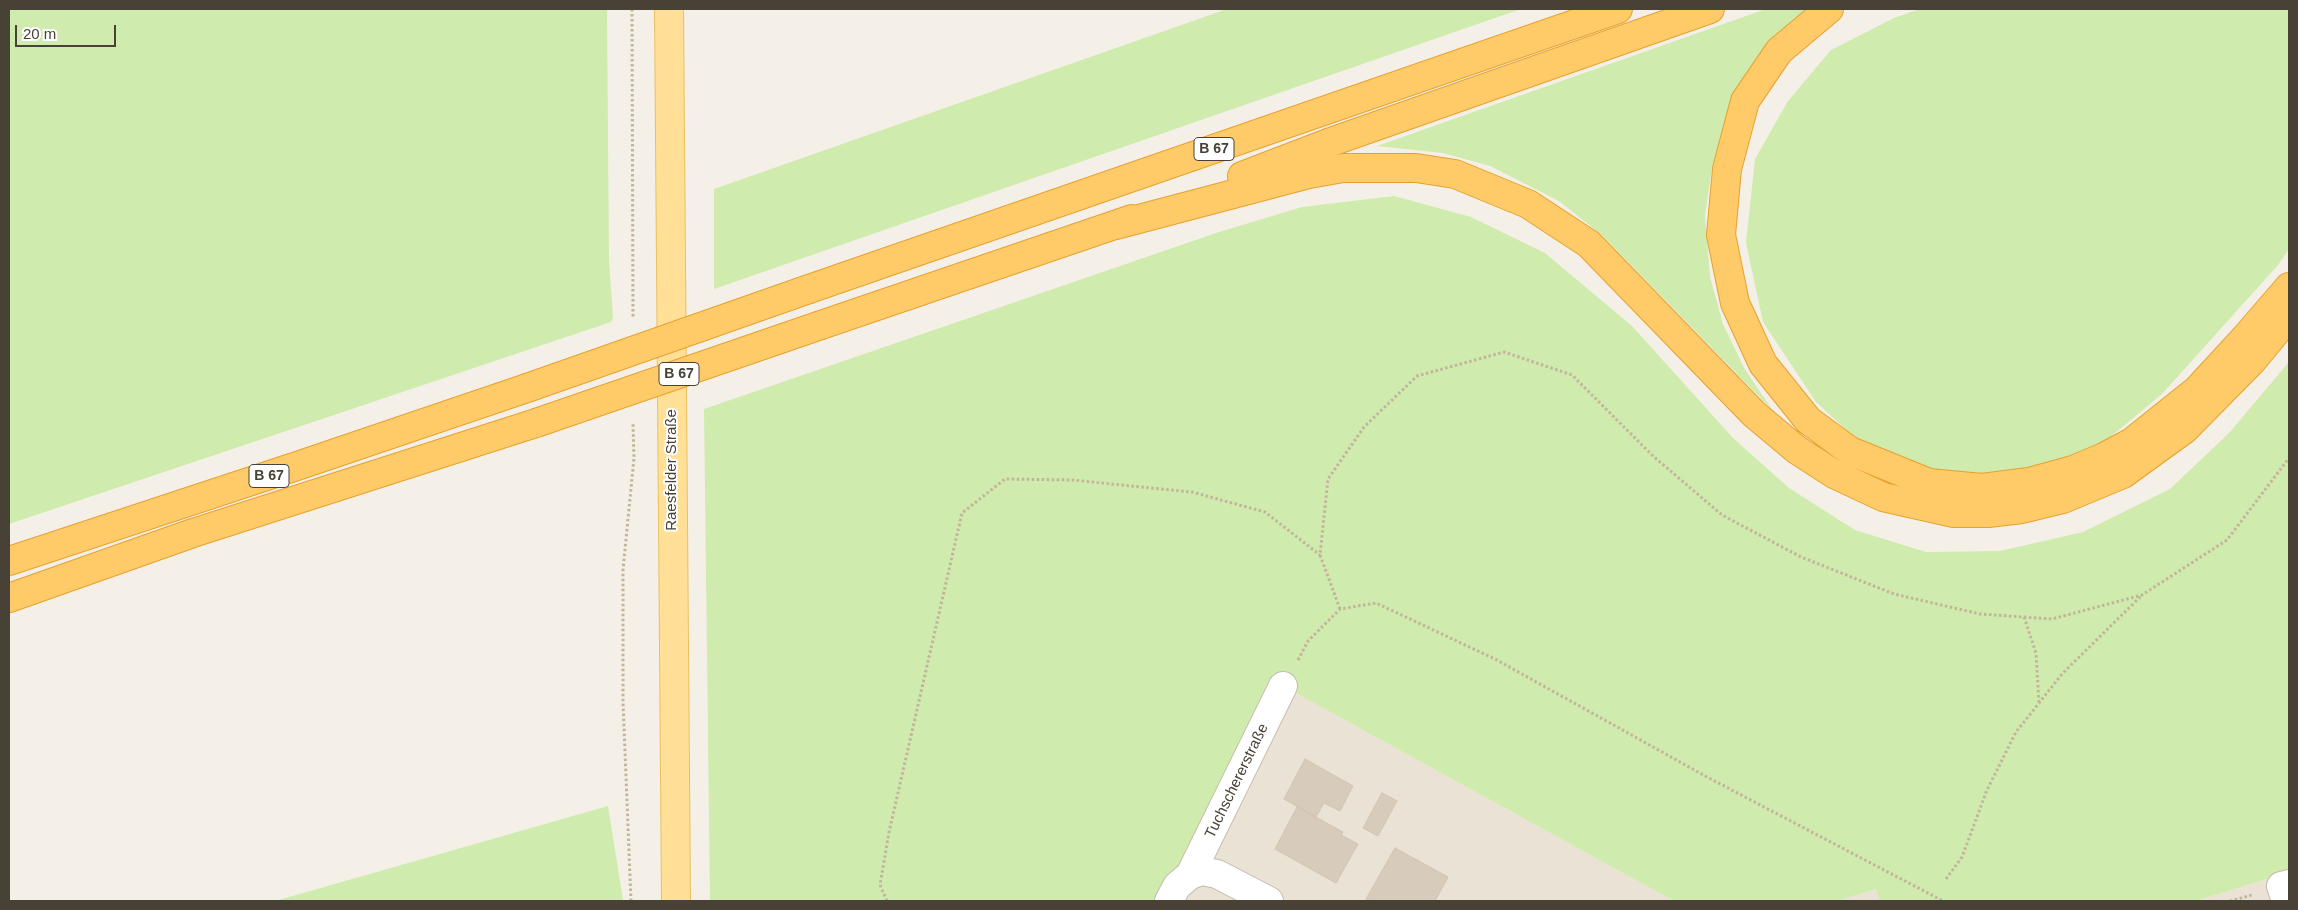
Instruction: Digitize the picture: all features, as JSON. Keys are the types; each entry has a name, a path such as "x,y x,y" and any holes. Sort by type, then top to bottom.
{"highway":[{"name":"B 67","path":"9,561 527,388 1618,9"},
{"name":"B 67","path":"9,598 193,533 536,423 1116,225 1328,143 1710,9"},
{"path":"1829,9 1779,51 1745,101 1727,169 1721,235 1735,303 1763,364 1808,420 1850,450 1929,483 1982,488 2029,482 2073,470 2104,457 2132,442 2196,390 2245,338 2289,287"},
{"path":"1116,225 1309,174 1343,168 1416,168 1455,174 1528,204 1589,244 1754,414 1797,450 1834,474 1883,497 1954,513 1988,513 2022,509 2063,499 2123,474 2185,429 2252,361 2289,316"}],"main road":[{"name":"Raesfelder Straße","path":"669,9 676,901"}],"street":[{"name":"Tuchschererstraße","path":"1170,901 1177,886 1190,876 1284,686"},
{"path":"1190,876 1202,871 1217,874 1269,901"},
{"path":"2286,901 2281,886 2289,884"}],"path":[{"path":"632,9 633,328"},
{"path":"1340,609 1320,555 1328,480 1364,427 1417,376 1504,352 1572,375 1653,456 1722,515 1801,557 1894,594 1980,614 2052,619 2142,595"},
{"path":"632,901 622,702 623,570 634,458 633,418"},
{"path":"1946,878 1962,857 1987,790 2016,732 2062,674 2142,595 2227,540 2289,458"},
{"path":"887,901 880,885 889,832 962,513 1004,479 1073,480 1192,492 1265,512 1320,555"},
{"path":"1284,686 1308,641 1340,609 1376,603 1486,655 1707,777 1943,901"},
{"path":"2024,617 2036,654 2039,703"}],"shaded area":[{"path":"1272,680 1674,901 1162,901"},
{"path":"2289,872 2289,901 2196,901"},
{"path":"1876,889 1880,901 1837,901"}],"green space":[{"path":"9,9 607,9 609,261 613,318 611,322 9,524"},
{"path":"1227,9 1521,9 714,289 714,189"},
{"path":"1766,9 1807,9 1763,56 1730,108 1712,167 1705,216 1710,277 1723,324 1744,368 1773,411 1603,236 1559,201 1490,166 1443,153 1377,146"},
{"path":"1920,9 2289,9 2289,249 2278,265 2162,394 2097,448 2043,468 1972,479 1917,469 1854,437 1816,402 1763,322 1746,243 1755,159 1788,101 1831,50 1894,18"},
{"path":"1394,196 1471,217 1545,253 1632,326 1733,438 1789,488 1855,530 1926,552 2000,551 2083,532 2170,489 2229,433 2289,362 2289,872 2196,901 1880,901 1876,889 1837,901 1674,901 1272,680 1162,901 710,901 704,409 1219,232 1302,207"},
{"path":"608,806 623,900 620,901 275,901"}],"building":[{"path":"1305,759 1353,786 1340,811 1324,803 1316,817 1284,799"},
{"path":"1382,793 1397,801 1378,836 1363,828"},
{"path":"1297,807 1343,832 1341,835 1358,844 1336,883 1275,849"},
{"path":"1395,848 1448,877 1435,901 1370,901 1366,899"}]}
